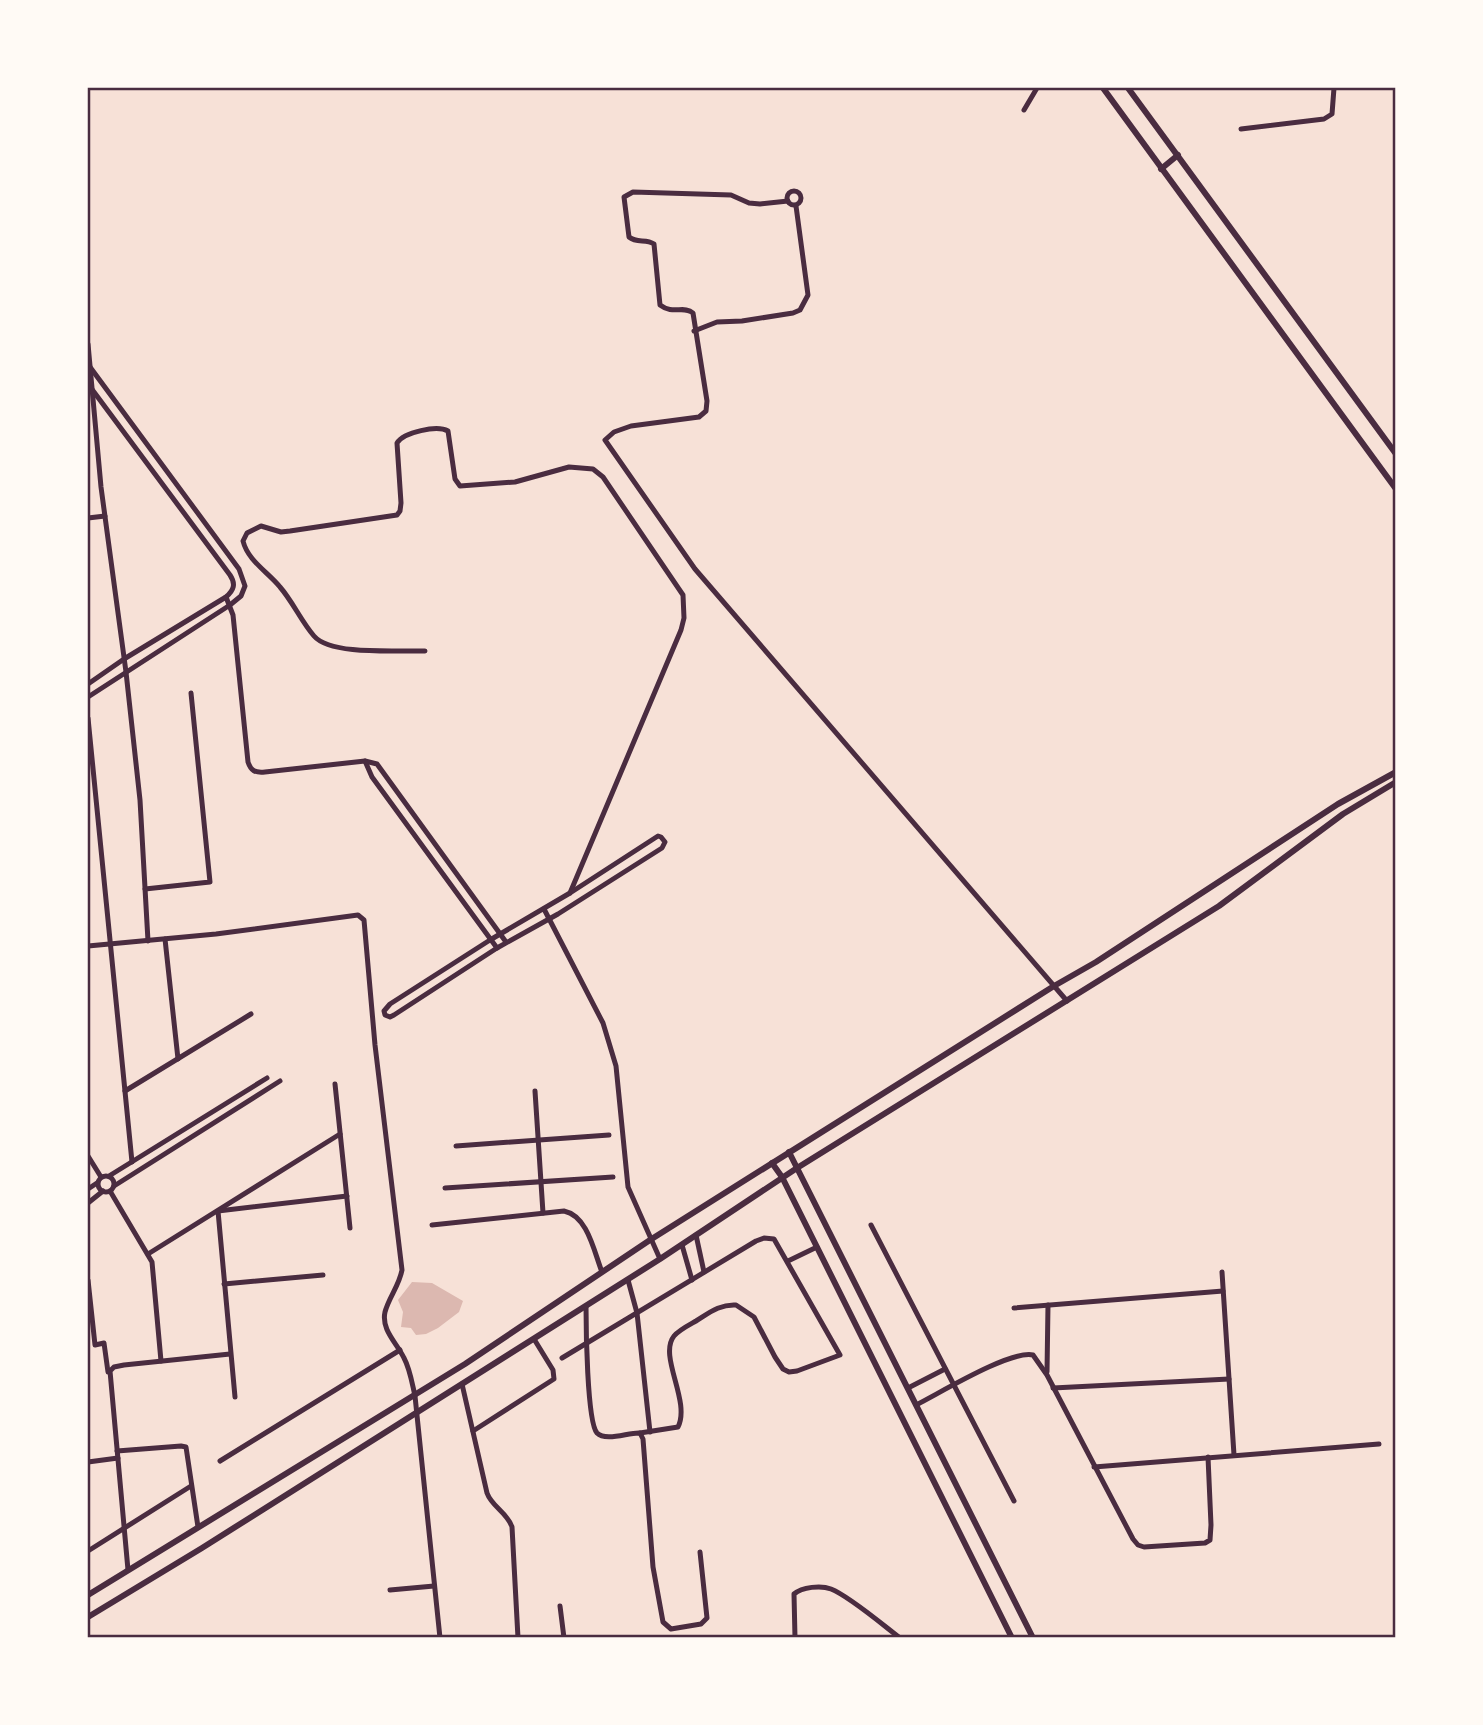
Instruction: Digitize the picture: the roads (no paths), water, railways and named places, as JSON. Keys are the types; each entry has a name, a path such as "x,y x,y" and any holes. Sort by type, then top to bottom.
{"street":[{"path":"1024,110 1037,88"},
{"path":"1103,88 1395,489"},
{"path":"1128,88 1395,454"},
{"path":"1241,129 1324,119 1332,114 1334,88"},
{"path":"1161,169 1178,155"},
{"path":"788,201 788,194 797,191 802,199 796,205"},
{"path":"796,205 788,201 749,203 731,195 711,194 633,192 624,197 629,237 654,244 660,305 669,311 692,312 707,401 706,413 699,417 621,428 605,440 695,569 1065,1001"},
{"path":"694,331 717,322 742,321 800,310 808,295 796,205"},
{"path":"88,344 89,388 127,671 140,800 148,941"},
{"path":"88,697 230,605 242,596 245,586 239,569 90,367"},
{"path":"89,388 230,575 234,586"},
{"path":"425,651 355,649 324,644 315,637 278,584 257,565 243,541 247,533 261,526 281,532 397,515 401,503 397,443 404,436 439,428 448,431 455,479 460,486 515,482 569,467 593,469 603,477 683,595 684,618 681,630 570,893"},
{"path":"88,519 105,516"},
{"path":"234,586 245,586"},
{"path":"88,684 226,597 234,586"},
{"path":"226,597 230,605 251,769 257,773 365,761 376,764 506,942"},
{"path":"145,889 210,882 191,693"},
{"path":"88,718 132,1162"},
{"path":"365,761 372,777 497,948"},
{"path":"88,1595 415,1396 650,1240 1096,962 1338,804 1395,772"},
{"path":"88,1617 628,1280 782,1177 1219,906 1343,814 1395,782"},
{"path":"88,819 98,818"},
{"path":"661,837 663,840 662,848 506,942 394,1015 385,1015 384,1011 390,1004 544,909 654,838 661,837"},
{"path":"544,909 594,1003 613,1055 620,1090 628,1186 660,1259"},
{"path":"88,946 358,915 364,920 374,1045 402,1270 400,1282 385,1312 385,1322 387,1331 407,1364 415,1396 440,1637"},
{"path":"165,939 178,1059"},
{"path":"125,1091 251,1014"},
{"path":"88,1189 267,1078"},
{"path":"88,1203 280,1082"},
{"path":"335,1084 350,1228"},
{"path":"536,1091 543,1213"},
{"path":"148,1254 340,1135"},
{"path":"456,1146 609,1135"},
{"path":"789,1152 1032,1637"},
{"path":"88,1156 99,1180 109,1189 152,1262 162,1361"},
{"path":"772,1163 782,1177 1012,1637"},
{"path":"109,1176 113,1180 109,1189"},
{"path":"445,1188 613,1177"},
{"path":"218,1210 347,1196"},
{"path":"218,1210 234,1397"},
{"path":"432,1225 564,1211 574,1213 582,1223 602,1272"},
{"path":"871,1225 1014,1501"},
{"path":"696,1235 704,1272"},
{"path":"562,1358 587,1342 704,1272 764,1238 774,1239 840,1355 789,1372 783,1369 775,1357 754,1317 736,1305 718,1307 675,1334 669,1344 668,1351 682,1418 678,1427 603,1436 597,1433 592,1416 587,1342 586,1306"},
{"path":"682,1245 692,1280"},
{"path":"788,1261 817,1247"},
{"path":"1222,1272 1234,1455"},
{"path":"224,1284 323,1275"},
{"path":"88,1280 95,1345 104,1343 109,1379 128,1570"},
{"path":"628,1280 637,1312 650,1432"},
{"path":"1014,1308 1223,1291"},
{"path":"1047,1375 1048,1306"},
{"path":"473,1431 554,1380 553,1370 534,1339"},
{"path":"220,1461 400,1350"},
{"path":"916,1405 1005,1359 1026,1353 1033,1355 1047,1375 1138,1545 1189,1545 1210,1540 1208,1457"},
{"path":"109,1379 110,1371 114,1367 230,1354"},
{"path":"908,1388 945,1369"},
{"path":"1053,1388 1229,1380"},
{"path":"462,1384 489,1499 505,1513 512,1527 518,1637"},
{"path":"640,1433 644,1448 656,1586 663,1622 671,1629 701,1624 707,1618 701,1552"},
{"path":"1094,1467 1379,1444"},
{"path":"117,1451 186,1447 198,1527"},
{"path":"88,1462 118,1458"},
{"path":"88,1551 191,1485"},
{"path":"390,1590 433,1586"},
{"path":"795,1637 794,1594 802,1589 824,1587 836,1592 900,1637"},
{"path":"560,1606 564,1637"},
{"path":"684,1628 684,1637"}]}
